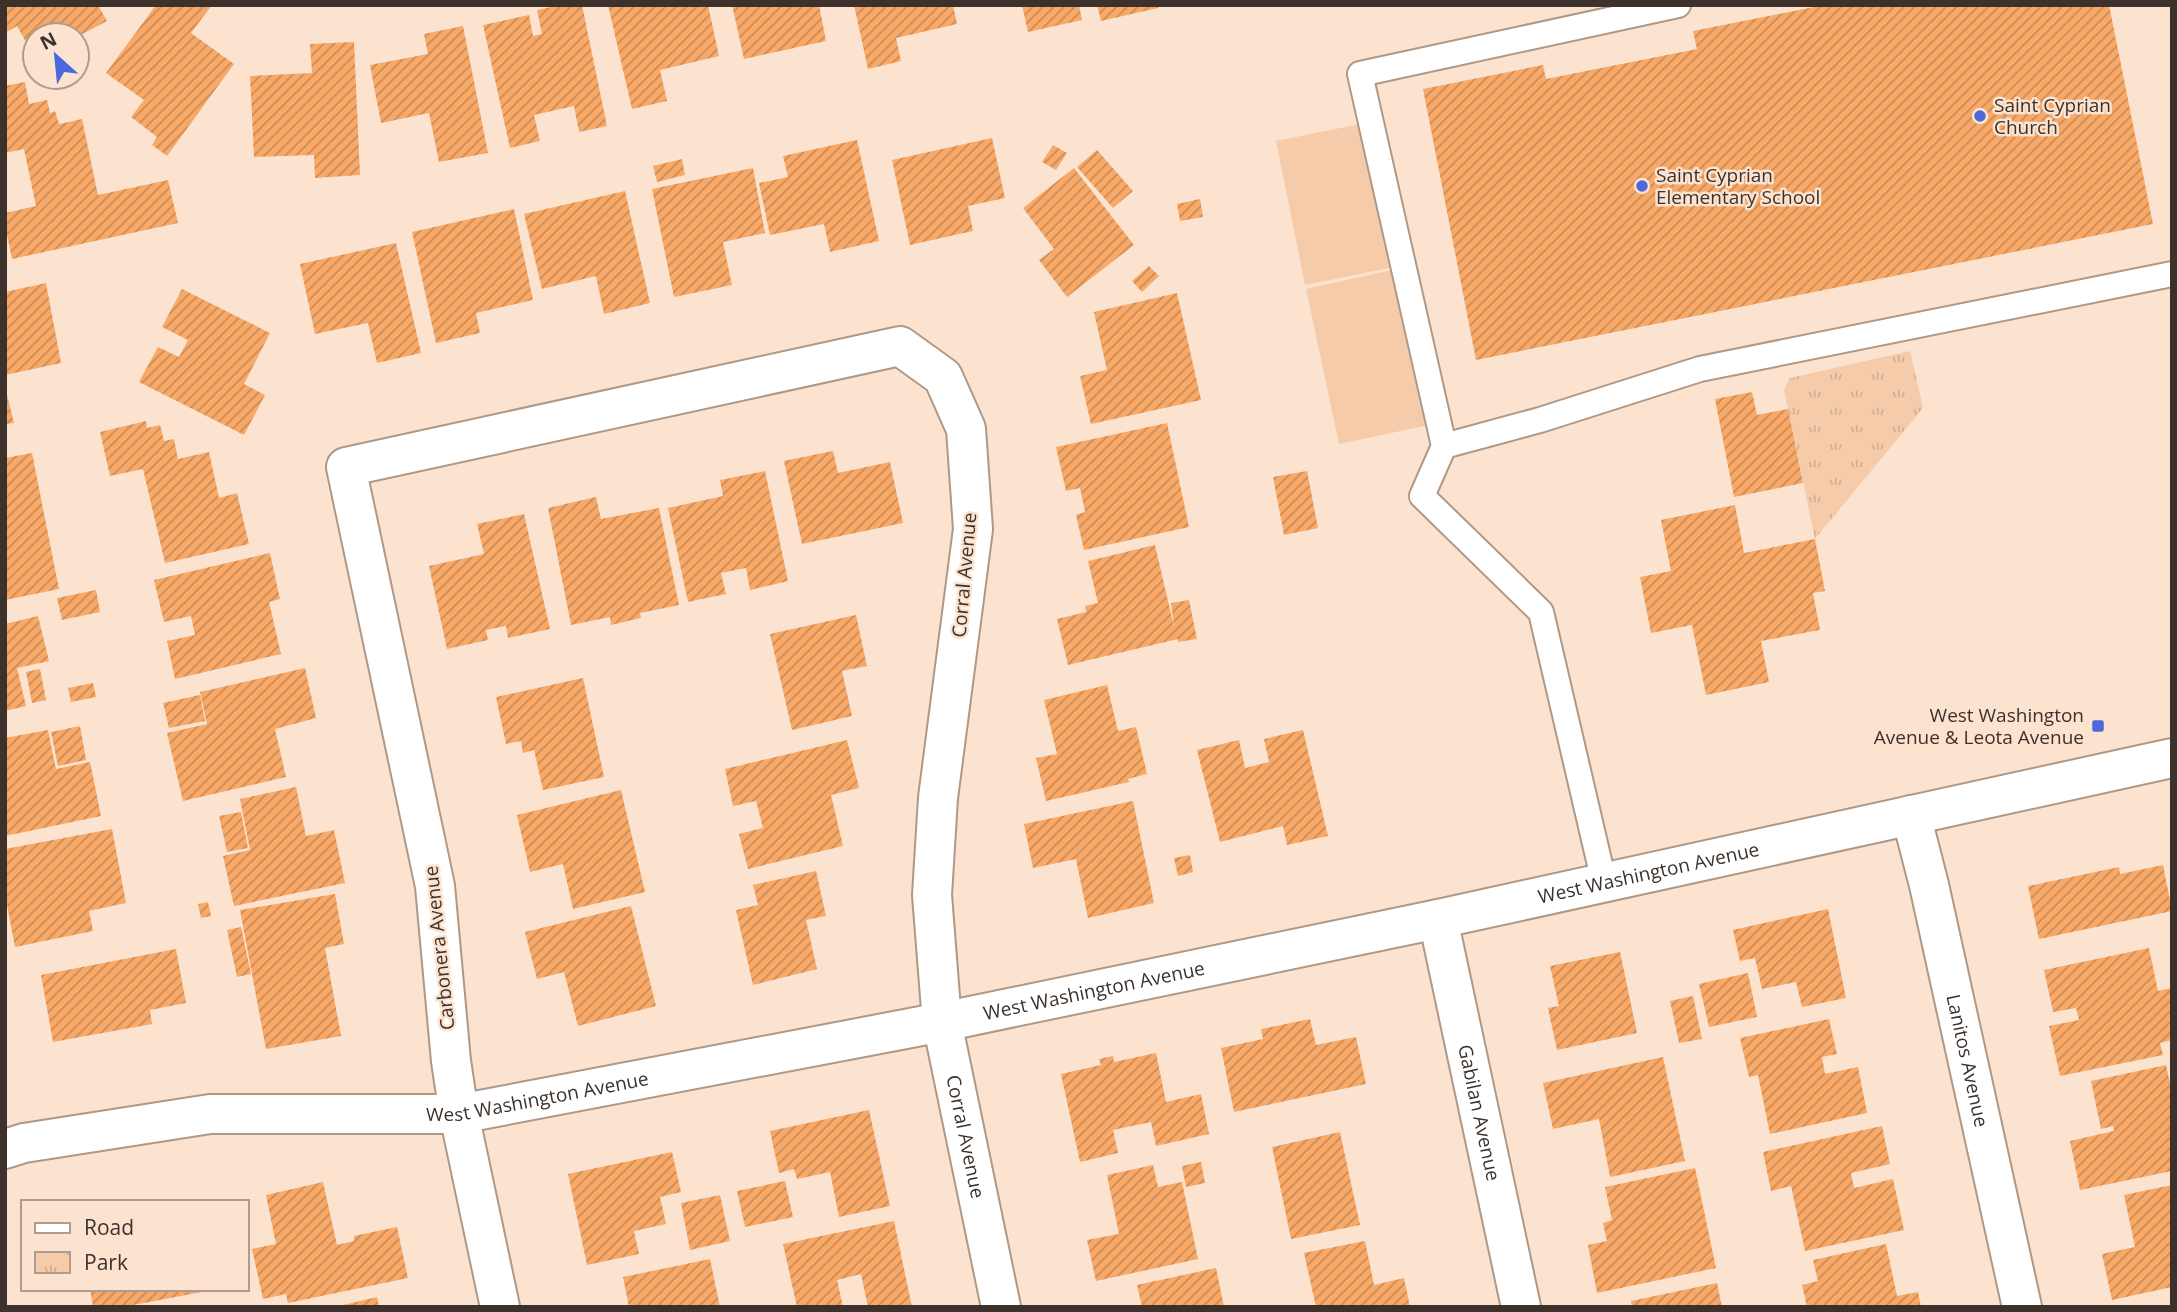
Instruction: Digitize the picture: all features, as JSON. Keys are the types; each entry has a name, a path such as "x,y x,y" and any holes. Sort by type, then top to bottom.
{"street":[{"name":"Corral Avenue","path":"346,467 900,346 943,377 966,429 973,529 938,798 932,895 942,1022 1001,1307"},
{"name":"Carbonera Avenue","path":"346,467 435,886 450,1049 459,1114 500,1307"},
{"name":"West Washington Avenue","path":"5,1149 64,1136 210,1114 459,1114 942,1022 1438,919 2172,758"},
{"name":"Lanitos Avenue","path":"1910,815 1929,885 2022,1307"},
{"name":"Gabilan Avenue","path":"1438,919 1521,1307"}],"lane":[{"path":"1604,882 1541,612 1422,496 1444,446 1360,74 1678,5"},
{"path":"1444,446 1540,420 1700,369 2172,274"}],"green space":[{"path":"1370,122 1399,266 1305,285 1276,141"},
{"path":"1401,268 1434,424 1339,444 1306,289"},
{"path":"1910,351 1923,408 1815,539 1784,390 1790,378"}],"building":[{"path":"5,5 98,5 107,21 91,30 91,21 21,21 21,33 17,26 5,33"},
{"path":"156,5 212,5 191,33 234,64 167,156 152,145 157,137 131,117 144,100 106,73"},
{"path":"561,5 582,5 607,126 579,132 574,106 534,115 540,141 510,148 483,25 529,15 533,36 542,34 537,10"},
{"path":"608,5 708,5 719,56 660,70 667,101 632,109"},
{"path":"732,5 819,5 826,41 744,59"},
{"path":"854,5 953,5 957,24 896,38 901,61 868,69"},
{"path":"1022,5 1079,5 1082,20 1028,32"},
{"path":"1097,5 1158,5 1158,8 1101,21"},
{"path":"1824,5 2109,5 2153,224 1476,360 1423,89 1543,65 1546,79 1697,49 1693,31"},
{"path":"463,26 488,153 439,162 429,113 381,123 370,65 428,54 424,34"},
{"path":"354,42 360,175 315,178 314,155 254,157 250,76 312,73 310,44"},
{"path":"21,83 21,91 27,91 29,104 47,100 50,113 55,111 59,124 82,119 98,195 168,180 178,223 12,259 5,213 36,206 24,149 5,153 5,86"},
{"path":"992,138 1005,198 968,206 973,231 910,245 892,160"},
{"path":"857,140 879,241 830,252 824,224 770,235 759,183 788,177 783,156"},
{"path":"1053,145 1067,153 1056,170 1042,162"},
{"path":"1097,150 1133,191 1113,208 1077,167"},
{"path":"682,159 685,175 657,182 653,166"},
{"path":"753,168 765,233 723,242 732,285 674,297 652,189"},
{"path":"1074,168 1134,245 1067,297 1039,260 1054,249 1023,208"},
{"path":"625,191 650,303 604,314 596,276 542,289 524,214"},
{"path":"1200,199 1203,217 1180,221 1177,204"},
{"path":"514,209 533,300 476,313 480,333 436,343 412,232"},
{"path":"396,243 421,353 377,363 368,323 315,334 300,264"},
{"path":"1149,266 1159,276 1142,292 1132,281"},
{"path":"46,283 61,363 5,375 5,292"},
{"path":"182,289 270,333 244,384 265,395 244,435 139,382 158,347 179,357 188,340 162,327"},
{"path":"1177,293 1201,400 1091,424 1080,376 1107,370 1094,312"},
{"path":"5,387 14,423 5,424"},
{"path":"1752,392 1757,415 1788,409 1803,483 1734,497 1715,399"},
{"path":"146,421 147,428 160,425 164,441 174,439 178,459 209,452 219,498 237,493 249,544 165,563 143,469 110,476 100,432"},
{"path":"1167,423 1189,527 1084,550 1076,515 1085,512 1080,488 1066,491 1056,447"},
{"path":"833,451 838,473 890,462 903,523 802,544 784,461"},
{"path":"32,453 59,589 5,600 5,458"},
{"path":"765,471 788,581 750,590 746,568 721,573 726,594 688,602 668,508 723,496 720,480"},
{"path":"1307,471 1318,528 1284,535 1273,477"},
{"path":"596,497 601,519 659,508 679,605 640,613 641,618 611,625 610,617 571,625 548,508"},
{"path":"1735,505 1744,553 1815,539 1825,591 1813,593 1820,630 1761,641 1769,682 1706,695 1692,625 1651,633 1640,577 1671,571 1661,520"},
{"path":"524,514 550,629 508,638 506,626 486,630 488,640 447,649 429,566 484,554 477,524"},
{"path":"1155,545 1174,627 1171,603 1189,600 1197,639 1178,642 1178,639 1068,665 1057,619 1086,612 1085,606 1098,603 1088,561"},
{"path":"270,553 280,599 269,602 281,654 175,679 167,641 195,635 191,616 164,622 154,580"},
{"path":"96,590 100,612 62,620 57,598"},
{"path":"856,615 867,666 842,671 852,716 792,730 770,634"},
{"path":"38,616 49,661 17,668 26,706 5,711 5,624"},
{"path":"305,668 316,718 275,729 286,777 183,801 167,733 207,724 200,692"},
{"path":"40,669 46,700 32,703 26,672"},
{"path":"583,678 604,777 543,790 534,750 523,753 521,741 506,744 496,697"},
{"path":"93,683 96,697 71,702 68,688"},
{"path":"1107,685 1118,731 1136,727 1147,774 1128,779 1129,782 1046,801 1036,758 1057,754 1044,700"},
{"path":"200,695 205,721 169,728 163,703"},
{"path":"80,726 86,760 58,766 51,732"},
{"path":"48,730 56,769 90,762 101,816 5,836 5,738"},
{"path":"1303,730 1328,836 1287,845 1283,826 1220,842 1197,750 1239,740 1245,768 1269,762 1264,739"},
{"path":"847,740 859,788 831,795 843,846 748,869 739,834 763,828 756,801 733,806 725,769"},
{"path":"296,787 306,836 334,830 345,883 234,906 223,856 250,850 240,799"},
{"path":"621,790 645,892 573,909 563,864 530,872 517,815"},
{"path":"1133,801 1154,903 1088,918 1076,859 1033,868 1024,824"},
{"path":"241,812 248,848 227,852 219,816"},
{"path":"112,829 126,903 89,911 93,931 15,947 5,894 5,849"},
{"path":"1190,855 1193,872 1178,876 1174,858"},
{"path":"2163,865 2172,911 2039,939 2028,886 2119,867 2120,874"},
{"path":"816,871 826,916 806,920 817,969 753,985 736,910 758,905 753,885"},
{"path":"335,894 344,944 325,948 341,1036 266,1049 240,910"},
{"path":"208,902 211,916 201,918 198,904"},
{"path":"631,906 656,1006 578,1026 564,972 537,979 525,932"},
{"path":"1828,909 1846,998 1802,1007 1796,982 1762,989 1755,958 1740,961 1733,930"},
{"path":"241,927 251,974 237,977 227,930"},
{"path":"2149,948 2158,991 2172,988 2172,1040 2160,1043 2163,1055 2060,1076 2049,1026 2079,1020 2076,1008 2053,1012 2044,970"},
{"path":"176,949 186,1003 150,1010 152,1024 53,1042 41,975"},
{"path":"1620,952 1637,1033 1557,1050 1548,1008 1559,1006 1550,966"},
{"path":"1748,973 1757,1017 1709,1027 1699,984"},
{"path":"1693,996 1702,1039 1679,1043 1670,1001"},
{"path":"1310,1019 1316,1045 1356,1037 1366,1084 1234,1112 1221,1048 1263,1039 1261,1029"},
{"path":"1829,1019 1837,1054 1822,1057 1825,1074 1858,1067 1867,1113 1770,1134 1758,1075 1749,1077 1740,1038"},
{"path":"1156,1053 1166,1102 1201,1094 1209,1134 1156,1146 1151,1122 1113,1130 1118,1153 1080,1162 1061,1074 1101,1065 1099,1059 1113,1056 1114,1062"},
{"path":"1663,1057 1685,1161 1610,1177 1599,1119 1553,1129 1543,1083"},
{"path":"2166,1065 2172,1091 2172,1171 2080,1190 2070,1141 2114,1131 2113,1126 2101,1129 2091,1081"},
{"path":"869,1110 890,1206 839,1217 830,1172 797,1179 794,1169 779,1173 770,1131"},
{"path":"1882,1126 1890,1164 1851,1173 1854,1188 1893,1179 1904,1230 1805,1251 1791,1186 1771,1191 1763,1152"},
{"path":"1340,1132 1360,1225 1291,1239 1272,1147"},
{"path":"672,1152 681,1192 660,1197 666,1224 634,1231 639,1254 587,1265 568,1174"},
{"path":"1201,1162 1205,1183 1186,1187 1182,1166"},
{"path":"1153,1165 1158,1187 1182,1182 1198,1259 1096,1281 1087,1240 1119,1234 1107,1175"},
{"path":"1695,1168 1716,1268 1597,1293 1588,1245 1607,1241 1603,1223 1612,1220 1605,1187"},
{"path":"785,1181 793,1217 745,1227 737,1191"},
{"path":"323,1182 337,1245 354,1241 354,1236 397,1227 408,1278 288,1303 286,1294 263,1299 252,1249 276,1244 266,1195"},
{"path":"2172,1185 2172,1287 2112,1300 2102,1254 2135,1247 2124,1195"},
{"path":"720,1195 730,1241 690,1250 681,1203"},
{"path":"894,1221 912,1307 868,1307 861,1274 837,1280 843,1307 797,1307 783,1244"},
{"path":"1365,1241 1374,1285 1404,1278 1410,1307 1316,1307 1304,1253"},
{"path":"1886,1244 1897,1296 1918,1292 1921,1307 1807,1307 1802,1285 1818,1281 1813,1260"},
{"path":"710,1259 720,1307 629,1307 623,1277"},
{"path":"1216,1268 1224,1307 1142,1307 1137,1285"},
{"path":"1717,1283 1722,1307 1632,1307 1631,1301"},
{"path":"90,1291 207,1291 123,1307 93,1307"},
{"path":"377,1297 379,1307 339,1307 339,1306"}],"place":[{"name":"Saint Cyprian Church","path":"1980,116"},
{"name":"Saint Cyprian Elementary School","path":"1642,186"},
{"name":"West Washington Avenue & Leota Avenue","path":"2098,726"}]}
